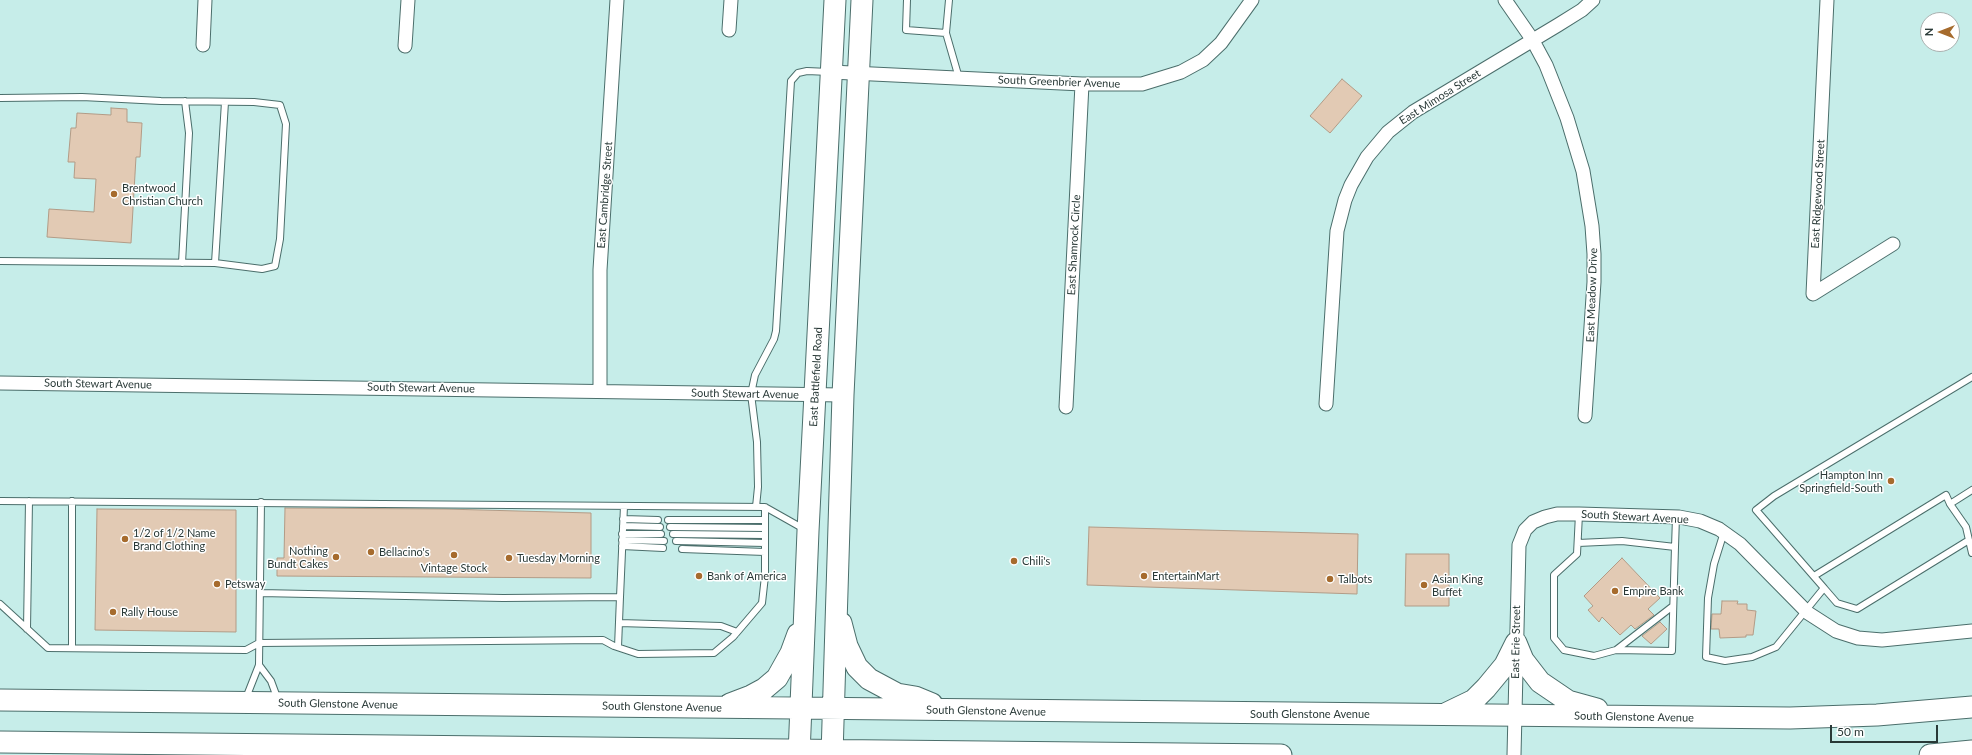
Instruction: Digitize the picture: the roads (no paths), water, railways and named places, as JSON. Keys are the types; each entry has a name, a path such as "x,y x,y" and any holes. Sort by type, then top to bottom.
{"main road":[{"name":"East Battlefield Road","path":"799,753 804,614 835,0"},
{"path":"832,753 832,709 843,395 862,0"},
{"path":"836,606 847,646 857,667 868,679 897,694 915,697 946,710"},
{"path":"720,708 751,696 764,689 777,678 791,653 804,614"},
{"path":"1443,715 1461,708 1474,700 1505,665 1516,644"},
{"path":"1516,644 1523,660 1531,671 1555,693 1582,706 1637,717"},
{"path":"0,686 69,701"},
{"name":"South Glenstone Avenue","path":"0,700 1637,717 1833,717 1921,712 1972,707"},
{"path":"0,742 675,752 1281,755"},
{"path":"0,752 28,743"},
{"path":"1930,755 1972,751"}],"street":[{"path":"203,45 205,0"},
{"path":"405,46 408,0"},
{"name":"East Cambridge Street","path":"600,391 600,270 617,0"},
{"path":"729,30 731,0"},
{"name":"South Greenbrier Avenue","path":"831,72 1082,84 1142,84 1181,72 1213,52 1229,34 1252,0"},
{"name":"East Meadow Drive","path":"1505,0 1532,39 1551,78 1576,144 1588,199 1593,240 1594,282 1585,416"},
{"name":"East Mimosa Street","path":"1326,404 1337,231 1345,200 1358,170 1377,143 1408,115 1582,10 1593,0"},
{"name":"East Ridgewood Street","path":"1827,0 1813,294 1893,244"},
{"name":"East Shamrock Circle","path":"1066,406 1082,84"},
{"name":"South Stewart Avenue","path":"0,383 843,395"},
{"name":"South Stewart Avenue","path":"1525,530 1533,522 1544,517 1558,514 1676,517 1700,521 1724,532 1751,554 1805,611 1816,620 1836,631 1870,639 1894,640 1972,631"},
{"name":"East Erie Street","path":"1514,755 1519,545 1525,530"}],"lane":[{"path":"907,0 906,30 946,33"},
{"path":"948,0 946,33 959,78"},
{"path":"756,507 758,487 757,442 751,394 755,375 774,339 776,331 791,81 798,73 807,71 831,72"},
{"path":"0,98 82,97 280,105 286,124 280,239 276,266 262,269 216,263 0,261"},
{"path":"182,263 189,133 185,101"},
{"path":"216,263 225,102"},
{"path":"1969,540 1857,609 1836,603 1756,510 1774,496 1972,377"},
{"path":"1950,504 1972,490"},
{"path":"1814,576 1946,495 1950,504 1966,527 1972,553"},
{"path":"0,502 261,502 765,507 808,531"},
{"path":"27,629 29,502"},
{"path":"72,502 72,648"},
{"path":"244,703 260,664 261,502"},
{"path":"618,648 624,506"},
{"path":"0,604 48,648 246,650 260,643 603,640 618,648 638,654 714,653 737,632 762,602 765,507"},
{"path":"1579,514 1577,554 1554,575 1554,638 1564,650 1594,656 1616,650 1672,651 1676,517"},
{"path":"623,519 658,520"},
{"path":"668,520 765,520"},
{"path":"623,526 660,527"},
{"path":"670,527 765,528"},
{"path":"1724,532 1714,564 1708,598 1706,657 1725,661 1752,657 1776,647 1824,588"},
{"path":"622,540 661,534"},
{"path":"673,534 765,535"},
{"path":"622,540 664,541"},
{"path":"622,540 663,548"},
{"path":"676,541 765,543"},
{"path":"1578,543 1622,541 1675,547"},
{"path":"682,548 764,552"},
{"path":"260,593 503,598 620,597"},
{"path":"1616,650 1673,606"},
{"path":"619,623 722,626 737,632"},
{"path":"260,664 271,681 279,703"}],"place":[{"name":"Brentwood Christian Church","path":"114,194"},
{"name":"Hampton Inn Springfield-South","path":"1891,481"},
{"name":"1/2 of 1/2 Name Brand Clothing","path":"125,539"},
{"name":"Bellacino's","path":"371,552"},
{"name":"Vintage Stock","path":"454,555"},
{"name":"Nothing Bundt Cakes","path":"336,557"},
{"name":"Tuesday Morning","path":"509,558"},
{"name":"Chili's","path":"1014,561"},
{"name":"Bank of America","path":"699,576"},
{"name":"EntertainMart","path":"1144,576"},
{"name":"Talbots","path":"1330,579"},
{"name":"Petsway","path":"217,584"},
{"name":"Asian King Buffet","path":"1424,585"},
{"name":"Empire Bank","path":"1615,591"},
{"name":"Rally House","path":"113,612"}]}
